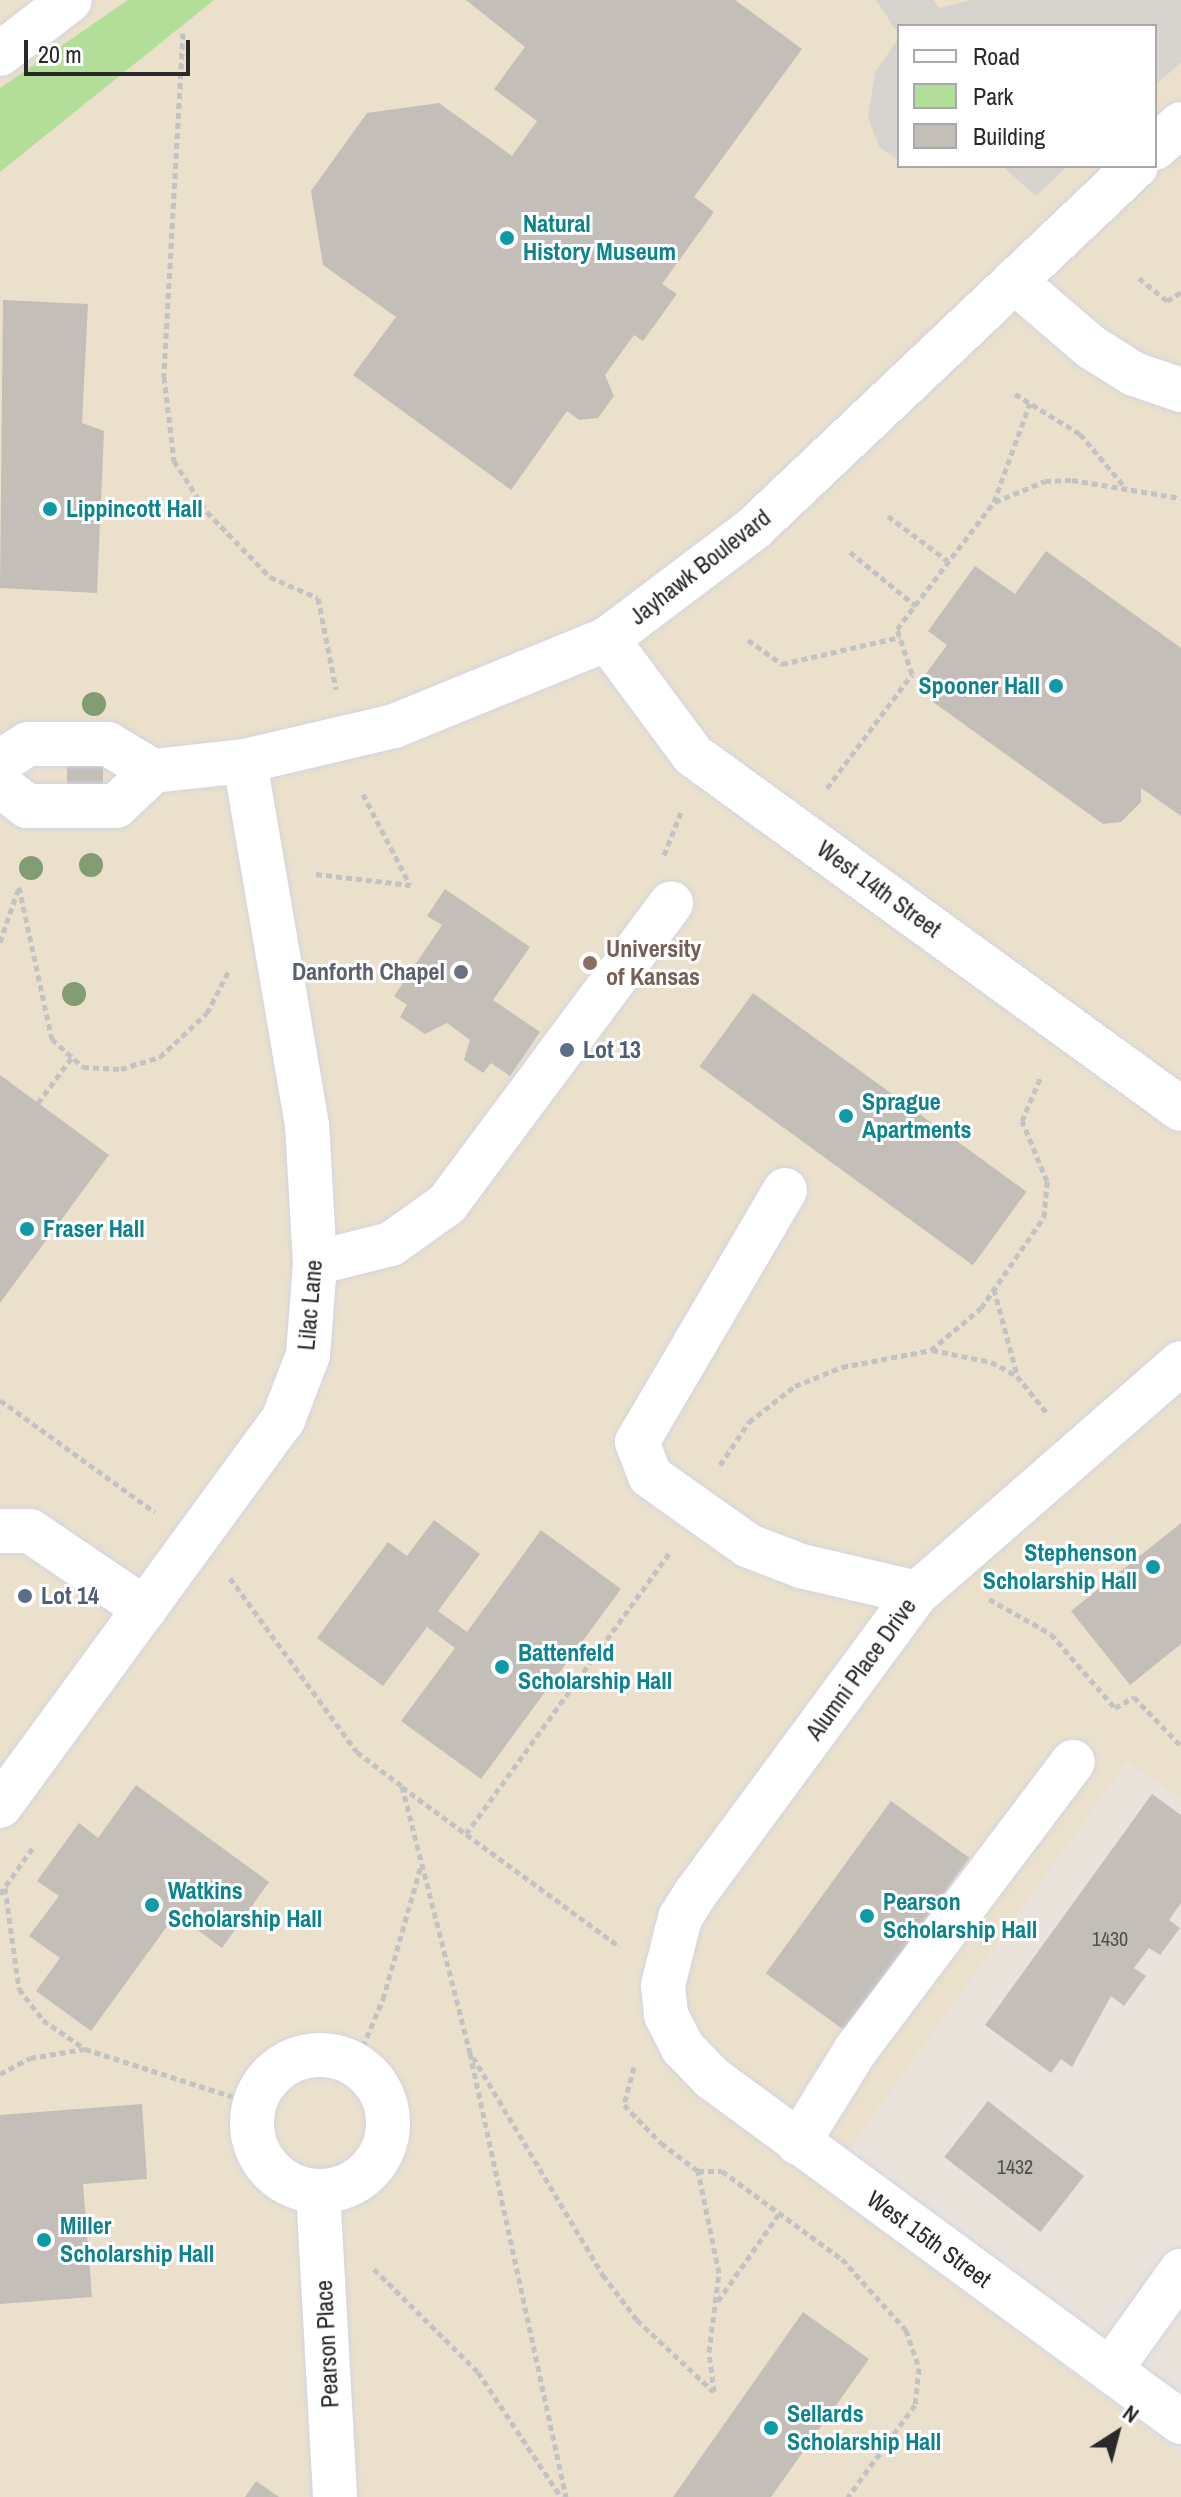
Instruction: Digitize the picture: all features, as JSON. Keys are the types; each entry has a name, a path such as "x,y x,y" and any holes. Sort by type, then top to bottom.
{"street":[{"path":"0,54 70,0"},
{"path":"1157,146 1181,124"},
{"name":"Jayhawk Boulevard","path":"153,771 245,761 394,726 607,639 753,529 1134,168"},
{"path":"1014,281 1091,347 1181,390"},
{"name":"West 14th Street","path":"607,639 693,755 1181,1109"},
{"path":"0,762 28,744 108,744 153,771 116,806 27,806 0,785"},
{"name":"Lilac Lane","path":"0,1806 283,1420 308,1355 315,1263 307,1125 245,761"},
{"path":"315,1263 391,1244 447,1204 671,903"},
{"path":"785,1190 637,1442 650,1476 699,1514 801,1566 917,1593"},
{"name":"Alumni Place Drive","path":"683,2048 666,2015 663,1985 680,1918 917,1593 1181,1363"},
{"path":"0,1531 30,1531 145,1609"},
{"path":"798,2143 855,2051 1073,1762"},
{"name":"West 15th Street","path":"683,2048 798,2143 1181,2422"},
{"path":"319,2054 355,2065 385,2102 384,2145 359,2179 319,2206 260,2156 255,2104 275,2071 295,2059 319,2054"},
{"name":"Pearson Place","path":"319,2206 335,2497"},
{"path":"1110,2370 1181,2271"}],"path":[{"path":"183,33 164,377 174,461 207,512 270,577 318,598 336,690"},
{"path":"1139,278 1167,301 1181,292"},
{"path":"1015,394 1080,434 1127,489"},
{"path":"822,794 912,674 897,629 994,502 1030,403"},
{"path":"994,502 1045,481 1181,498"},
{"path":"888,516 948,561"},
{"path":"850,552 916,606"},
{"path":"748,640 782,664 900,637"},
{"path":"305,874 410,885 363,794"},
{"path":"0,942 19,887 52,1039 83,1067 121,1069 160,1057 207,1013 235,959"},
{"path":"38,1103 72,1057"},
{"path":"931,1350 958,1332 994,1289 1044,1217 1047,1181 1022,1121 1041,1076"},
{"path":"994,1289 1017,1376 1048,1414"},
{"path":"466,1834 699,1514 729,1447 771,1400 842,1367 931,1350 969,1354 1017,1376"},
{"path":"0,1400 196,1538 357,1752 402,1786 470,2053 563,2497"},
{"path":"981,1594 1051,1634 1115,1708 1134,1697 1181,1746"},
{"path":"355,2065 383,1999 421,1865"},
{"path":"5,1887 19,1989 43,2020 85,2049 255,2104"},
{"path":"0,2074 30,2058 85,2049"},
{"path":"470,2053 603,2275 637,2320 714,2392 709,2352 718,2301 715,2230 698,2171"},
{"path":"319,2206 478,2372 563,2497"},
{"path":"718,2301 779,2214"}],"shaded area":[{"name":"University of Kansas","path":"0,0 1181,0 1181,1799 1127,1761 822,2187 1181,2454 1181,2497 0,2497"},
{"path":"876,0 933,0 939,8 971,0 1181,0 1181,62 1157,84 1157,24 897,24 897,32"},
{"path":"897,41 897,159 879,147 868,117 875,72"},
{"path":"1004,168 1066,168 1036,196"}],"green space":[{"path":"128,0 214,0 0,172 0,88"}],"building":[{"name":"Natural History Museum","path":"466,0 735,0 802,49 694,197 714,212 662,284 677,294 643,341 634,335 605,375 614,396 598,418 579,420 567,411 511,490 353,375 396,317 323,265 311,191 367,113 439,103 512,156 537,121 494,89 525,47"},
{"name":"Lippincott Hall","path":"3,300 88,304 82,423 104,431 97,593 0,588"},
{"name":"Spooner Hall","path":"1046,551 1181,648 1181,816 1141,788 1141,802 1121,822 1103,824 933,702 940,692 922,679 947,645 928,631 975,566 1015,594"},
{"path":"67,762 103,762 103,787 67,787"},
{"name":"Danforth Chapel","path":"445,889 530,947 493,1000 540,1032 510,1076 491,1063 483,1073 464,1060 470,1040 447,1023 425,1034 400,1017 407,1005 394,996 442,925 427,916"},
{"name":"Sprague Apartments","path":"753,993 1026,1192 973,1265 700,1067"},
{"name":"Fraser Hall","path":"0,1075 109,1155 0,1303"},
{"name":"Battenfeld Scholarship Hall","path":"434,1520 480,1554 438,1611 467,1632 541,1530 621,1589 481,1779 401,1721 455,1648 427,1627 383,1686 317,1638 388,1542 407,1556"},
{"name":"Stephenson Scholarship Hall","path":"1181,1523 1181,1644 1130,1685 1071,1611"},
{"name":"Watkins Scholarship Hall","path":"136,1785 269,1882 222,1948 176,1914 91,2031 36,1991 60,1958 29,1936 59,1896 37,1881 79,1823 98,1838"},
{"path":"1152,1794 1181,1815 1181,1903 1169,1920 1180,1928 1160,1955 1149,1948 1134,1968 1146,1976 1124,2006 1111,1996 1072,2067 1061,2059 1051,2073 985,2025"},
{"name":"Pearson Scholarship Hall","path":"891,1801 969,1858 844,2030 766,1973"},
{"path":"988,2101 1084,2176 1040,2232 944,2157"},
{"name":"Miller Scholarship Hall","path":"142,2104 147,2179 83,2184 92,2297 0,2304 0,2115"},
{"name":"Sellards Scholarship Hall","path":"803,2312 869,2359 771,2497 673,2497"},
{"path":"256,2481 279,2497 245,2497"}],"place":[{"name":"Natural History Museum","path":"507,238"},
{"name":"Lippincott Hall","path":"50,509"},
{"name":"Spooner Hall","path":"1056,686"},
{"name":"University of Kansas","path":"590,963"},
{"name":"Danforth Chapel","path":"461,972"},
{"name":"Lot 13","path":"567,1050"},
{"name":"Sprague Apartments","path":"846,1116"},
{"name":"Fraser Hall","path":"27,1229"},
{"name":"Stephenson Scholarship Hall","path":"1153,1567"},
{"name":"Lot 14","path":"25,1596"},
{"name":"Battenfeld Scholarship Hall","path":"502,1667"},
{"name":"Watkins Scholarship Hall","path":"152,1905"},
{"name":"Pearson Scholarship Hall","path":"867,1916"},
{"name":"Miller Scholarship Hall","path":"44,2240"},
{"name":"Sellards Scholarship Hall","path":"771,2428"}]}
